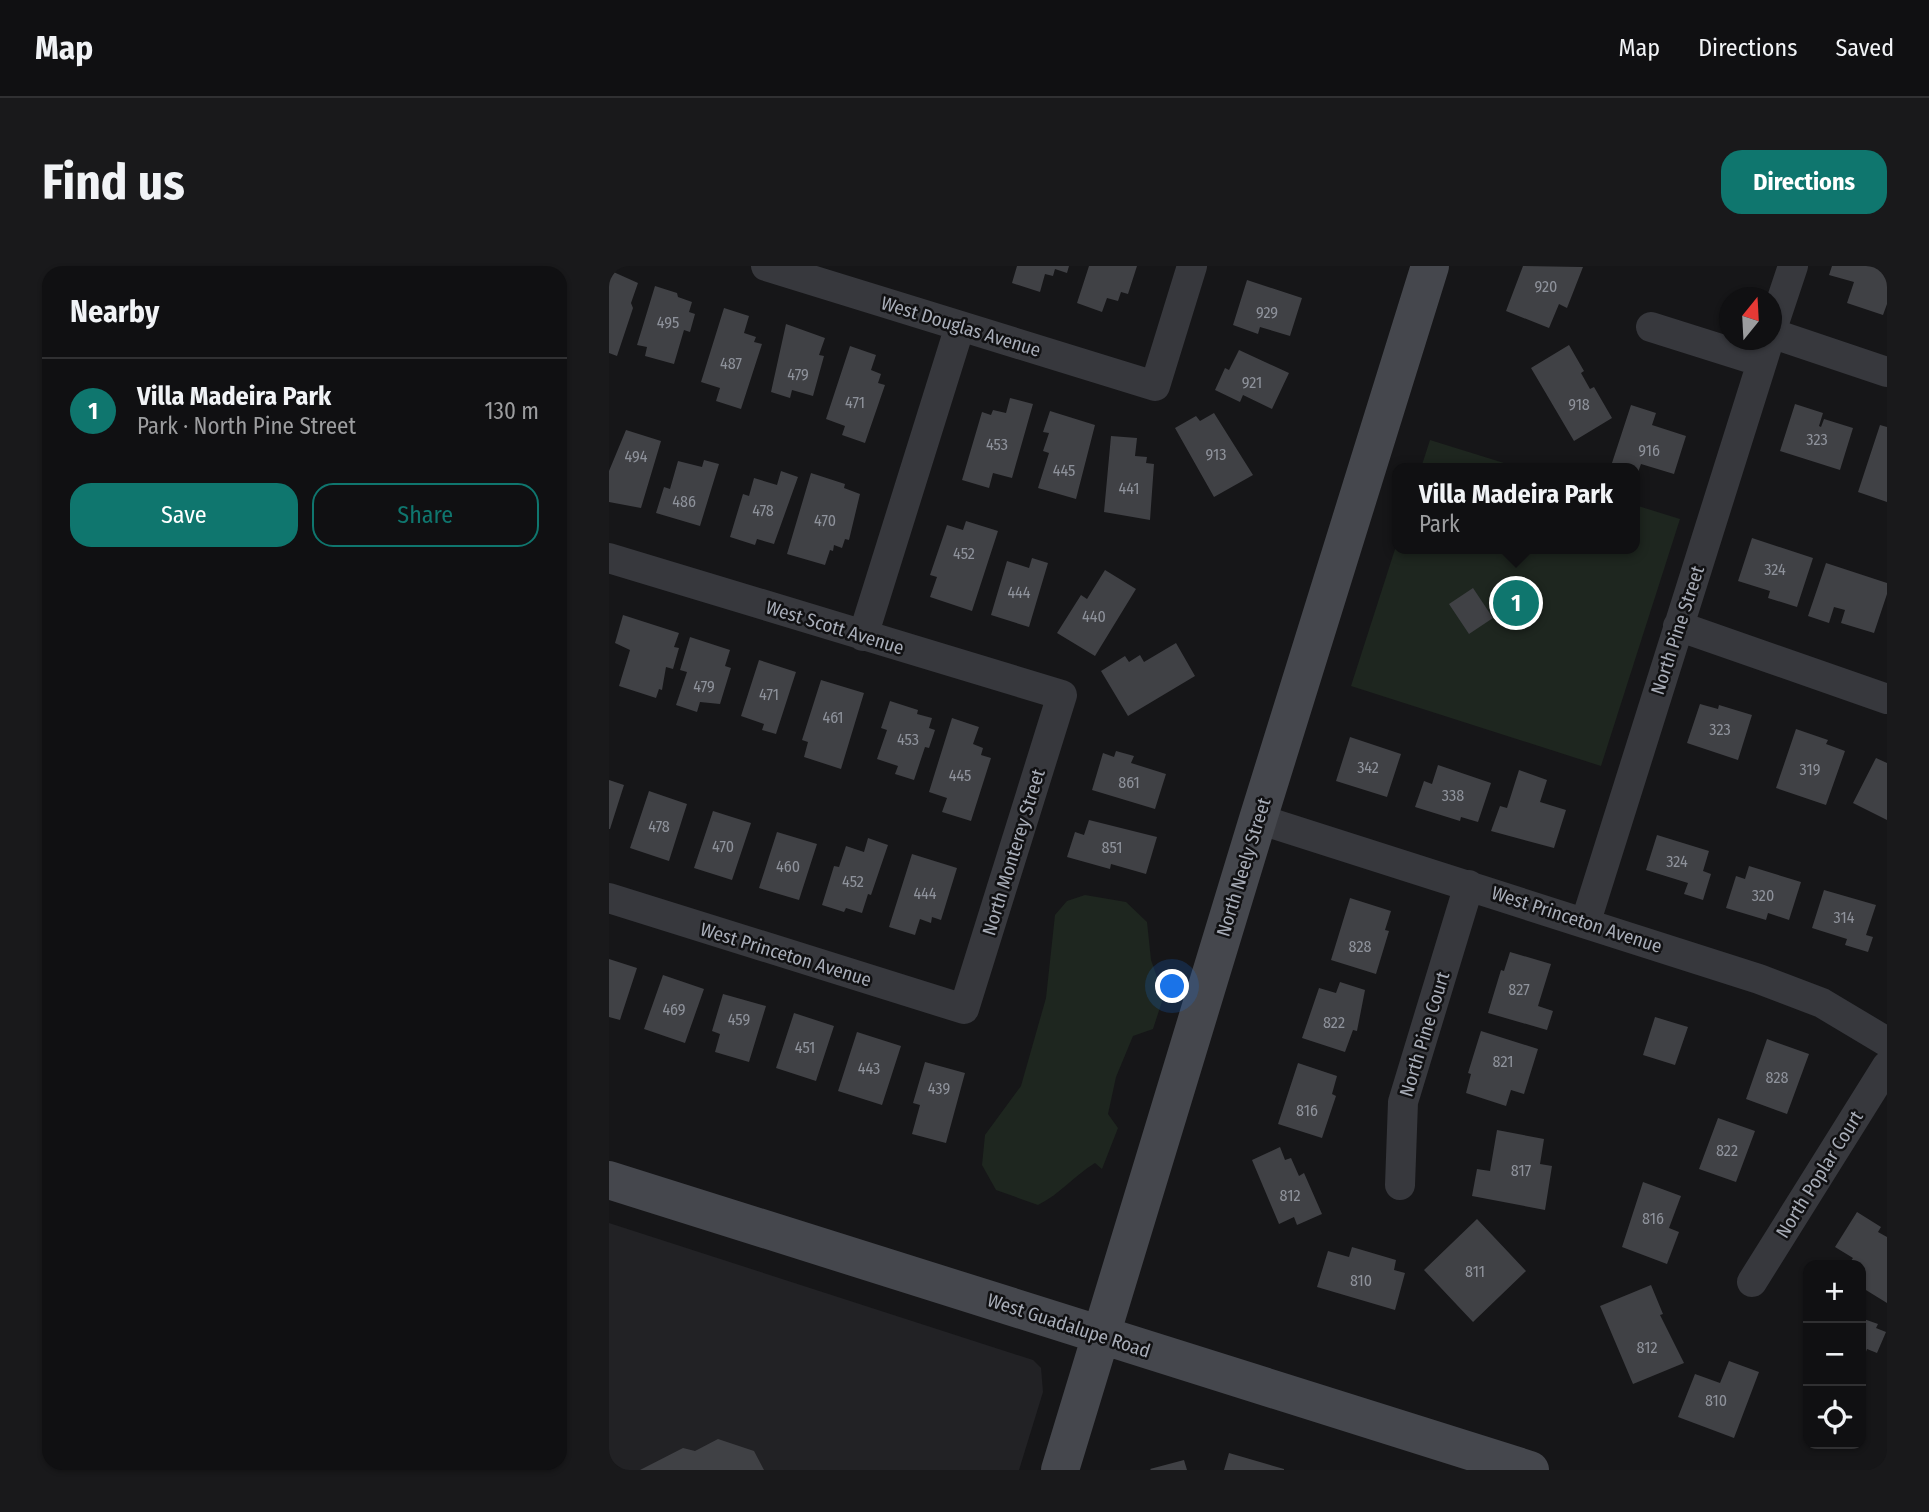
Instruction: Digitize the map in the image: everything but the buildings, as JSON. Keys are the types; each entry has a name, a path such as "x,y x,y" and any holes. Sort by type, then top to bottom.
{"street":[{"name":"West Douglas Avenue","path":"766,266 1155,386 1192,266"},
{"name":"North Neely Street","path":"1061,1470 1258,819 1430,266"},
{"path":"1782,301 1793,266"},
{"path":"863,636 960,326"},
{"path":"1651,327 1766,351"},
{"path":"1782,336 1887,372"},
{"name":"North Pine Street","path":"1586,921 1766,351"},
{"name":"West Scott Avenue","path":"609,558 1062,695"},
{"path":"1678,626 1887,699"},
{"name":"North Monterey Street","path":"964,1009 1062,695"},
{"name":"West Princeton Avenue","path":"1258,819 1586,921 1822,1003 1887,1042"},
{"name":"North Pine Court","path":"1399,1185 1403,1102 1469,886"},
{"name":"West Princeton Avenue","path":"609,898 964,1009"},
{"name":"North Poplar Court","path":"1752,1282 1887,1066"},
{"name":"West Guadalupe Road","path":"609,1180 1530,1470"}],"shaded area":[{"path":"1430,440 1504,463 1423,463"},
{"path":"1640,507 1680,519 1601,766 1351,686 1393,554 1640,554"},
{"path":"1085,895 1126,902 1147,922 1151,960 1157,977 1169,980 1153,1029 1133,1036 1116,1077 1108,1114 1118,1128 1102,1169 1095,1163 1038,1205 996,1190 982,1165 985,1135 1021,1086 1046,998 1055,915 1067,901"},
{"path":"609,1223 1033,1360 1041,1368 1043,1392 1019,1470 609,1470"}],"place":[{"name":"Villa Madeira Park","path":"1516,603"}]}
